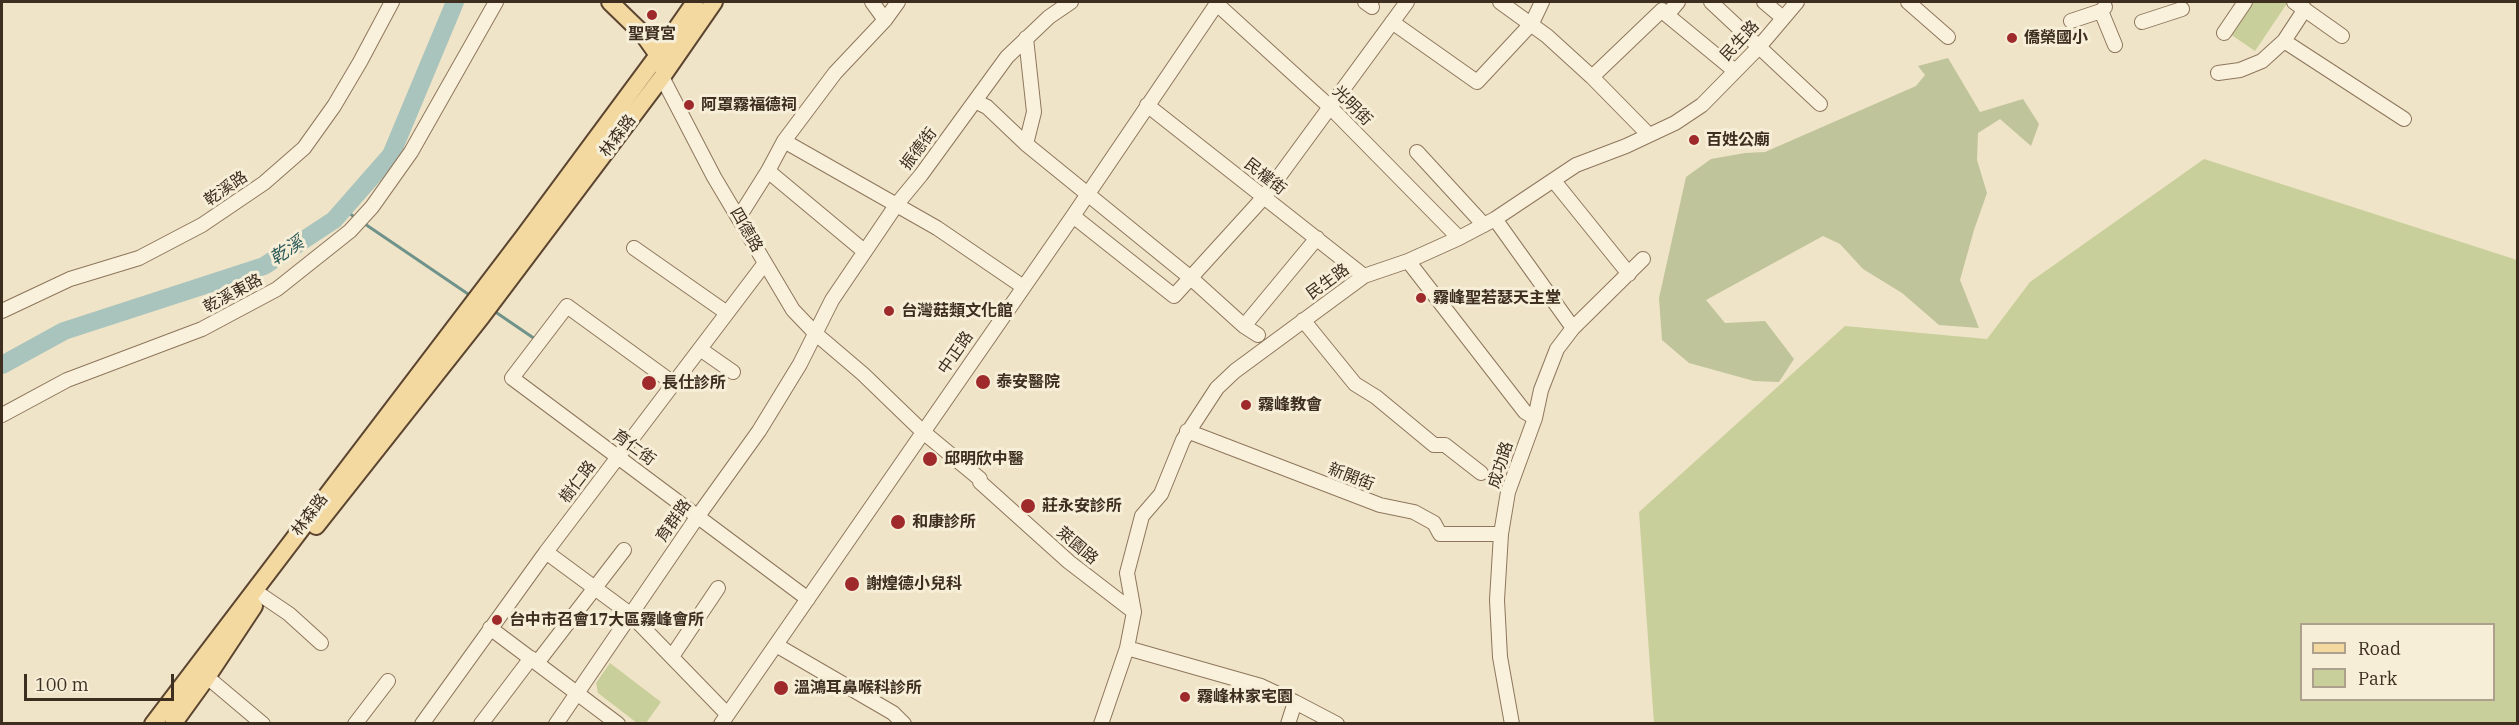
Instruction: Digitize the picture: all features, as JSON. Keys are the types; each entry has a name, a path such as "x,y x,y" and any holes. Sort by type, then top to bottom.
{"main road":[{"name":"四德路","path":"610,2 643,34 658,55 662,77"},
{"name":"林森路","path":"490,293 695,2"},
{"name":"林森路","path":"490,293 662,77 714,2"},
{"path":"476,312 490,293"},
{"name":"林森路","path":"153,723 201,671 261,595 476,312"},
{"name":"林森路","path":"172,723 201,671 476,312"}],"street":[{"name":"乾溪路","path":"2,311 70,279 139,258 202,225 264,183 304,148 334,106 392,2"},
{"name":"乾溪東路","path":"2,416 67,380 202,329 277,289 350,231 372,207 411,152 496,2"},
{"path":"872,2 885,20"},
{"path":"739,217 784,141 836,73 885,20 897,2"},
{"name":"振德街","path":"816,334 832,300 864,251 897,204 977,102 1008,57 1026,38 1071,2"},
{"path":"1073,216 1174,296 1192,279 1264,197 1407,2"},
{"path":"1500,2 1532,23 1592,77 1649,135"},
{"path":"1392,22 1477,82 1532,23 1542,2"},
{"path":"1667,15 1678,2"},
{"path":"1711,2 1820,104"},
{"path":"1764,2 1783,18"},
{"name":"民生路","path":"1101,723 1127,648 1134,612 1126,573 1142,516 1161,494 1187,431 1217,388 1235,371 1364,276 1408,261 1458,238 1490,222 1576,165 1626,147 1675,123 1702,105 1758,48 1797,2"},
{"path":"1908,2 1948,37"},
{"path":"2224,33 2245,2"},
{"name":"中正路","path":"724,719 1218,3"},
{"name":"光明街","path":"1218,3 1330,107 1458,238"},
{"path":"2218,73 2240,70 2262,61 2284,41 2300,5 2342,36"},
{"path":"2071,21 2103,9 2115,45"},
{"path":"2142,22 2182,9"},
{"path":"1592,77 1662,10 1735,71"},
{"path":"1026,38 1034,111 1026,144"},
{"path":"2284,41 2404,119"},
{"name":"四德路","path":"662,77 694,140 793,310 922,431"},
{"path":"977,102 987,107 1026,144 1088,192 1244,326 1258,335"},
{"name":"民權街","path":"1147,105 1364,276"},
{"path":"784,141 897,204 965,246 1022,286"},
{"path":"1417,152 1490,222 1573,328"},
{"path":"768,171 864,251"},
{"path":"1554,181 1629,274"},
{"path":"1244,326 1317,238"},
{"path":"634,248 727,313"},
{"name":"成功路","path":"1512,723 1500,657 1497,600 1501,534 1509,492 1535,418 1541,390 1557,349 1573,328 1643,259"},
{"path":"1408,261 1525,412 1535,418"},
{"name":"樹仁路","path":"422,723 546,552 765,263"},
{"name":"育仁街","path":"673,383 567,306 512,378 808,599"},
{"path":"1303,320 1354,384 1376,397 1434,445 1445,445 1481,473"},
{"name":"育群路","path":"556,723 759,431 816,334"},
{"path":"700,349 733,372"},
{"name":"萊園路","path":"922,431 980,479 980,482 1069,562 1134,612"},
{"name":"新開街","path":"1187,431 1380,506 1414,512 1434,523 1440,534 1501,534"},
{"path":"481,723 624,550"},
{"path":"546,552 630,614 673,655 724,719"},
{"path":"673,655 718,588"},
{"path":"261,595 289,614 321,643"},
{"path":"490,628 618,723"},
{"path":"776,645 893,713 904,723"},
{"path":"1127,648 1261,686 1337,723"},
{"path":"201,671 263,723"},
{"path":"355,723 388,681"},
{"path":"1288,723 1295,702"}],"green space":[{"path":"2252,2 2288,2 2255,51 2230,34"},
{"path":"1948,58 1980,112 2023,99 2039,124 2031,146 2000,119 1978,133 1977,160 1987,193 1960,280 1979,328 1939,325 1902,293 1863,269 1840,244 1823,236 1706,300 1725,323 1765,321 1794,359 1779,382 1754,381 1689,363 1662,340 1659,298 1686,177 1711,159 1765,152 1916,86 1925,75 1918,66"},
{"path":"2204,159 2517,260 2517,723 1654,723 1639,512 1845,326 1987,339 2030,282"},
{"path":"610,663 661,702 646,723 637,723 598,693 596,683"}],"waterway":[{"name":"乾溪","path":"2,365 64,331 264,266 334,220 391,155 455,2"},
{"path":"343,209 356,218"},
{"path":"362,222 471,296"},
{"path":"494,311 535,339"}],"place":[{"name":"聖賢宮","path":"652,15"},
{"name":"僑榮國小","path":"2012,38"},
{"name":"阿罩霧福德祠","path":"689,105"},
{"name":"百姓公廟","path":"1694,140"},
{"name":"霧峰聖若瑟天主堂","path":"1421,298"},
{"name":"台灣菇類文化館","path":"889,311"},
{"name":"泰安醫院","path":"983,382"},
{"name":"長仕診所","path":"649,383"},
{"name":"霧峰教會","path":"1246,405"},
{"name":"邱明欣中醫","path":"930,459"},
{"name":"莊永安診所","path":"1028,506"},
{"name":"和康診所","path":"898,522"},
{"name":"謝煌德小兒科","path":"852,584"},
{"name":"台中市召會17大區霧峰會所","path":"497,620"},
{"name":"溫鴻耳鼻喉科診所","path":"781,688"},
{"name":"霧峰林家宅園","path":"1185,697"}]}
